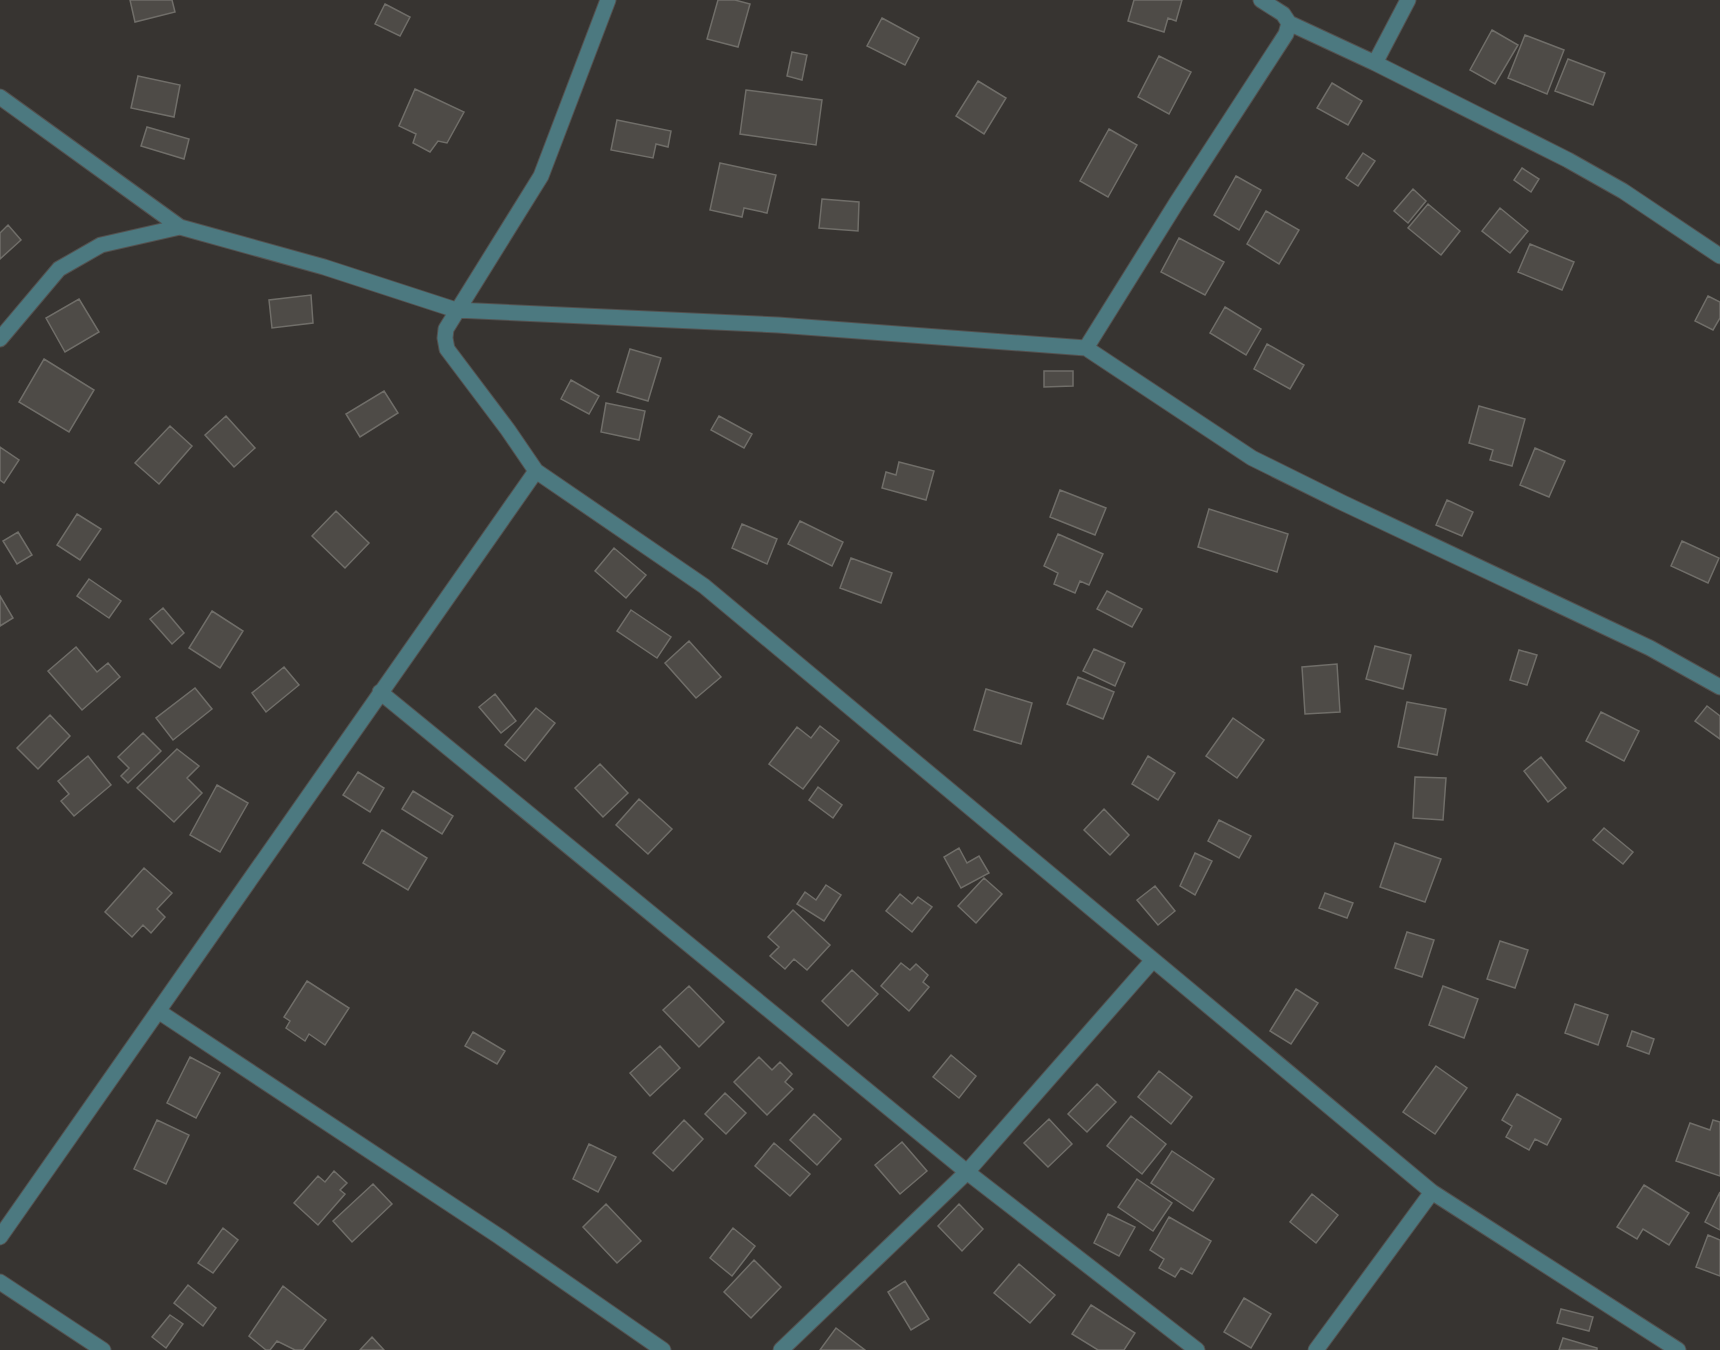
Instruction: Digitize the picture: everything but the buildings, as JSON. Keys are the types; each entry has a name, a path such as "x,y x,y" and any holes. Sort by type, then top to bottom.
{"street":[{"path":"608,0 541,176 446,329 447,349 515,439 536,471 704,586 1432,1192 1678,1350"},
{"path":"1261,0 1283,14 1289,23 1375,63 1568,160 1623,191 1720,256"},
{"path":"1375,63 1408,0"},
{"path":"1086,348 1286,34 1289,23"},
{"path":"0,97 180,227 324,267 456,310 778,325 1086,348 1252,458 1650,648 1720,687"},
{"path":"0,339 59,269 101,245 180,227"},
{"path":"0,1237 536,471"},
{"path":"380,692 967,1172 1197,1350"},
{"path":"781,1350 967,1172 1154,960"},
{"path":"158,1011 500,1237 663,1350"},
{"path":"1316,1350 1432,1192"},
{"path":"0,1282 103,1350"}]}
